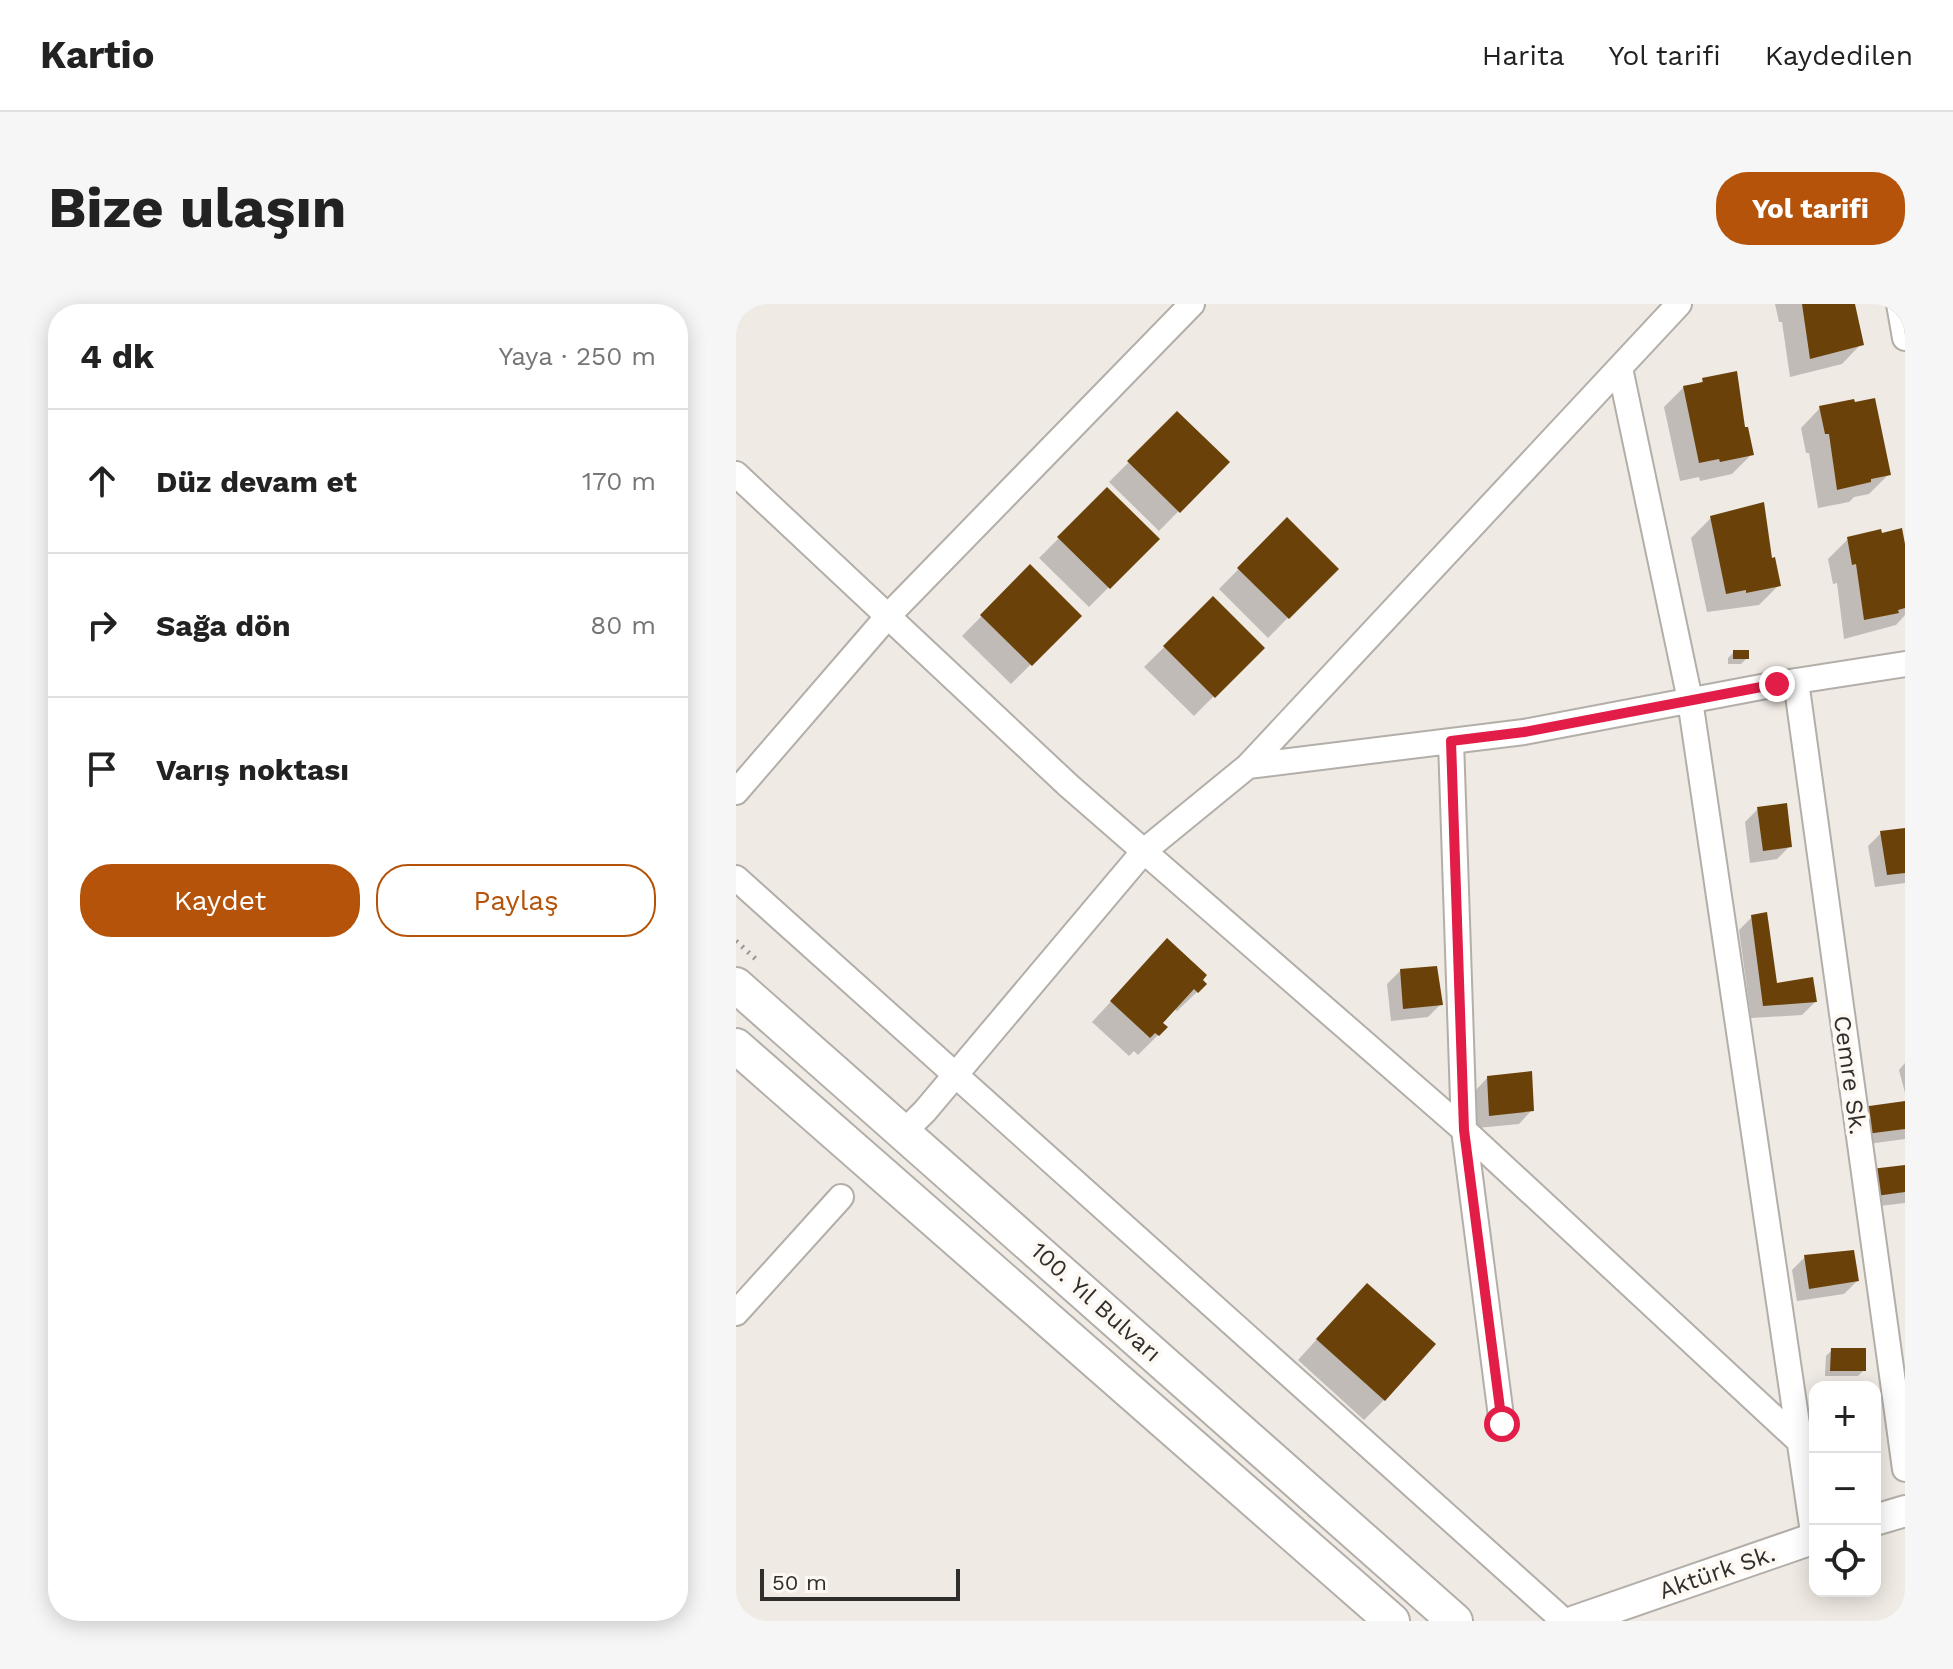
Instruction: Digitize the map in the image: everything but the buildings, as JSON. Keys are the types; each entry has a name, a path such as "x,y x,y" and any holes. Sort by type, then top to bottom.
{"main road":[{"name":"100. Yıl Bulvarı","path":"736,985 1455,1621"},
{"name":"100. Yıl Bulvarı","path":"736,1046 1392,1621"}],"street":[{"path":"736,792 888,616 1192,304"},
{"path":"904,1132 956,1075 1144,851 1248,766 1679,304"},
{"path":"1899,304 1905,338"},
{"path":"1620,368 1690,700 1812,1525"},
{"path":"736,474 1069,786 1464,1130 1798,1440"},
{"path":"1248,766 1524,732 1796,681 1905,664"},
{"name":"Cemre Sk.","path":"1796,681 1905,1469"},
{"path":"1451,741 1464,1130 1502,1424"},
{"path":"736,878 1564,1621"},
{"path":"736,1313 841,1197"},
{"path":"1881,1518 1905,1511"},
{"name":"Aktürk Sk.","path":"1575,1621 1809,1541"}],"route":[{"path":"1502,1424 1464,1130 1451,741 1524,732 1777,684"}]}
